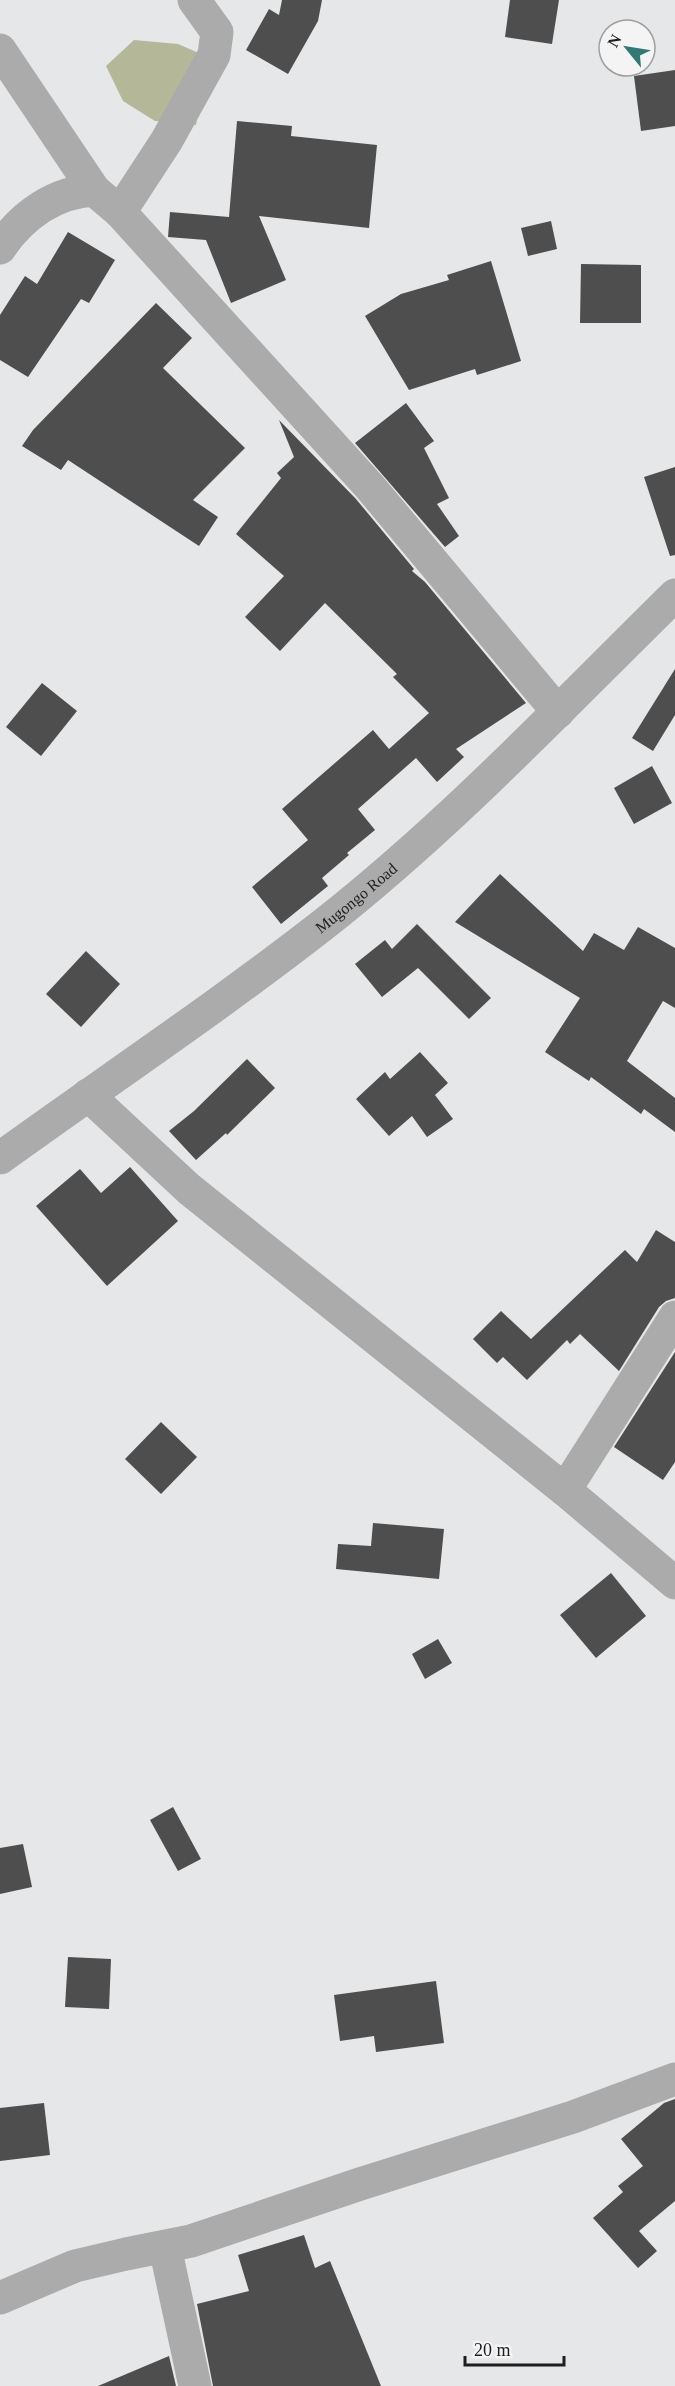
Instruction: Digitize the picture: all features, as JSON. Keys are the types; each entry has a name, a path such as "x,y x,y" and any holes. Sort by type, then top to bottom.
{"street":[{"path":"120,212 167,140 214,55 217,32 194,0"},
{"path":"0,50 94,190 120,212 370,487 558,712"},
{"path":"0,248 27,218 51,200 78,191 94,190"},
{"name":"Mugongo Road","path":"0,1158 325,923 427,836 558,712 675,595"},
{"path":"88,1095 189,1189 565,1490 675,1583"},
{"path":"565,1490 675,1317"},
{"path":"0,2298 75,2266 191,2241 360,2184 573,2117 675,2079"},
{"path":"165,2247 195,2386"}],"green space":[{"path":"134,40 178,44 208,57 196,125 155,121 123,101 106,66"}],"building":[{"path":"282,0 322,0 318,21 288,74 246,50 269,9 279,15"},
{"path":"510,0 559,0 552,44 505,37"},
{"path":"675,70 675,126 641,131 634,78 657,78 657,73"},
{"path":"237,121 292,126 291,136 377,145 369,228 259,216 286,280 231,303 206,240 168,237 170,212 229,217"},
{"path":"551,221 557,249 528,256 521,228"},
{"path":"68,232 115,260 89,303 81,299 28,377 0,360 0,315 25,276 37,284"},
{"path":"491,261 521,361 477,375 475,369 409,390 365,316 401,294 449,280 447,275"},
{"path":"581,264 641,265 641,323 580,323"},
{"path":"156,303 192,338 163,368 245,448 193,500 218,517 199,546 68,460 61,470 22,446 33,430"},
{"path":"406,403 434,441 424,448 449,498 437,504 459,536 445,547 355,443"},
{"path":"279,420 356,499 414,569 412,571 425,582 526,703 456,749 464,757 437,782 416,758 358,809 375,830 322,878 328,886 281,924 252,887 308,840 282,809 373,730 389,749 429,713 393,677 397,674 325,603 280,651 245,617 284,576 236,534 281,478 277,473 294,457"},
{"path":"675,467 675,555 670,556 644,477"},
{"path":"675,669 675,715 653,751 632,738"},
{"path":"42,683 77,711 41,756 6,727"},
{"path":"652,766 672,803 634,824 614,788"},
{"path":"500,874 583,951 594,933 624,950 638,927 675,948 675,1008 663,1001 627,1061 675,1098 675,1132 644,1109 641,1114 591,1077 589,1081 545,1052 580,998 455,922"},
{"path":"417,924 491,998 469,1019 418,968 382,997 355,964 385,940 392,949"},
{"path":"86,951 120,984 81,1027 46,994"},
{"path":"420,1052 448,1083 435,1095 453,1119 427,1137 412,1116 389,1136 356,1099 385,1072 390,1079"},
{"path":"247,1059 275,1088 227,1135 226,1133 196,1160 169,1131 194,1111"},
{"path":"130,1167 178,1221 107,1286 36,1206 80,1169 101,1193"},
{"path":"656,1230 675,1242 675,1298 659,1307 619,1371 580,1334 570,1344 567,1340 527,1380 503,1357 497,1363 473,1339 501,1311 531,1339 625,1250 637,1262"},
{"path":"675,1352 675,1462 663,1480 614,1447"},
{"path":"161,1422 197,1457 161,1494 125,1459"},
{"path":"373,1523 444,1529 439,1579 336,1569 338,1544 371,1546"},
{"path":"611,1573 646,1616 596,1658 560,1615"},
{"path":"438,1639 452,1663 425,1679 412,1654"},
{"path":"173,1807 201,1859 178,1871 150,1820"},
{"path":"23,1844 32,1887 0,1894 0,1848"},
{"path":"68,1957 111,1959 109,2009 65,2007"},
{"path":"436,1981 444,2043 376,2052 374,2036 340,2041 334,1995"},
{"path":"675,2099 675,2201 639,2231 657,2251 638,2268 593,2218 623,2192 618,2186 643,2166 621,2139 664,2103"},
{"path":"44,2103 50,2155 0,2161 0,2108"},
{"path":"304,2235 315,2268 330,2261 381,2386 213,2386 197,2304 249,2291 238,2255"},
{"path":"169,2356 176,2386 98,2386"}]}
